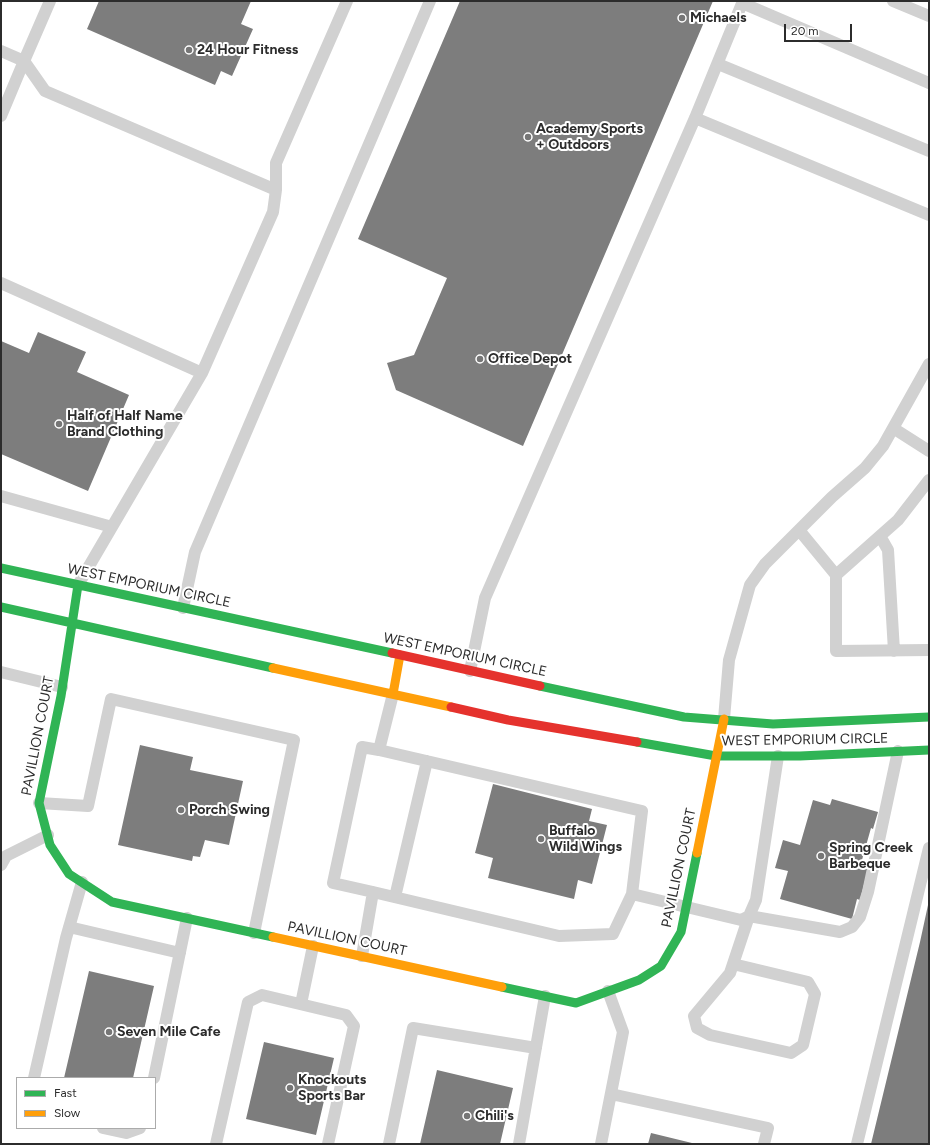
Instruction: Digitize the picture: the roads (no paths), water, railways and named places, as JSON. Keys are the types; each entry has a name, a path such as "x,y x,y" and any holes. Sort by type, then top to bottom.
{"street":[{"name":"WEST EMPORIUM CIRCLE","path":"1,568 684,717 773,724 929,717"},
{"name":"PAVILLION COURT","path":"78,585 62,687 39,803 50,845 69,874 112,902 576,1003 639,980 661,966 681,932 724,719"},
{"name":"WEST EMPORIUM CIRCLE","path":"1,607 508,720 716,756 778,756 929,750"},
{"path":"393,694 400,655"}],"lane":[{"path":"1,116 50,1"},
{"path":"78,585 202,373 273,212 276,190 276,163 347,1"},
{"path":"183,608 195,552 430,1"},
{"path":"893,1 929,16"},
{"path":"470,671 485,598 695,118 742,2 929,83"},
{"path":"1,51 24,61 45,91 276,190"},
{"path":"718,64 929,150"},
{"path":"695,118 929,215"},
{"path":"1,283 202,373"},
{"path":"724,719 729,660 750,585 765,564 865,468 883,446 893,428 926,380 929,364"},
{"path":"893,428 929,451"},
{"path":"836,575 898,520 929,480"},
{"path":"1,496 112,527"},
{"path":"799,530 836,575 836,651 929,650"},
{"path":"880,536 888,550 894,650"},
{"path":"1,672 62,687"},
{"path":"380,750 393,694"},
{"path":"39,803 88,806 111,699 294,740 254,933"},
{"path":"362,747 380,750 642,810 632,894 613,934 559,936 334,883 362,747"},
{"path":"632,894 741,920 749,916 840,932 852,927 860,917 868,892 898,751"},
{"path":"734,964 808,982 815,994 803,1045 791,1053 710,1035 697,1028 694,1016 730,973 749,916 756,900 778,756"},
{"path":"395,897 427,761"},
{"path":"1,865 6,856 48,834"},
{"path":"857,1144 929,848"},
{"path":"34,1077 69,927 82,882"},
{"path":"362,956 373,892"},
{"path":"154,1077 187,918"},
{"path":"69,927 180,953"},
{"path":"301,1004 313,946"},
{"path":"601,1144 624,1032 608,991"},
{"path":"216,1144 248,1002 262,995 346,1015 354,1026 328,1144"},
{"path":"519,1144 545,996"},
{"path":"389,1144 413,1028 536,1048"},
{"path":"611,1094 768,1128 764,1144"},
{"path":"108,1129 126,1133 137,1129"}],"place":[{"name":"Michaels","path":"682,18"},
{"name":"24 Hour Fitness","path":"189,50"},
{"name":"Academy Sports + Outdoors","path":"528,137"},
{"name":"Office Depot","path":"480,359"},
{"name":"Half of Half Name Brand Clothing","path":"59,424"},
{"name":"Porch Swing","path":"181,810"},
{"name":"Buffalo Wild Wings","path":"541,839"},
{"name":"Spring Creek Barbeque","path":"821,856"},
{"name":"Seven Mile Cafe","path":"109,1032"},
{"name":"Knockouts Sports Bar","path":"290,1088"},
{"name":"Chili's","path":"467,1116"}]}
